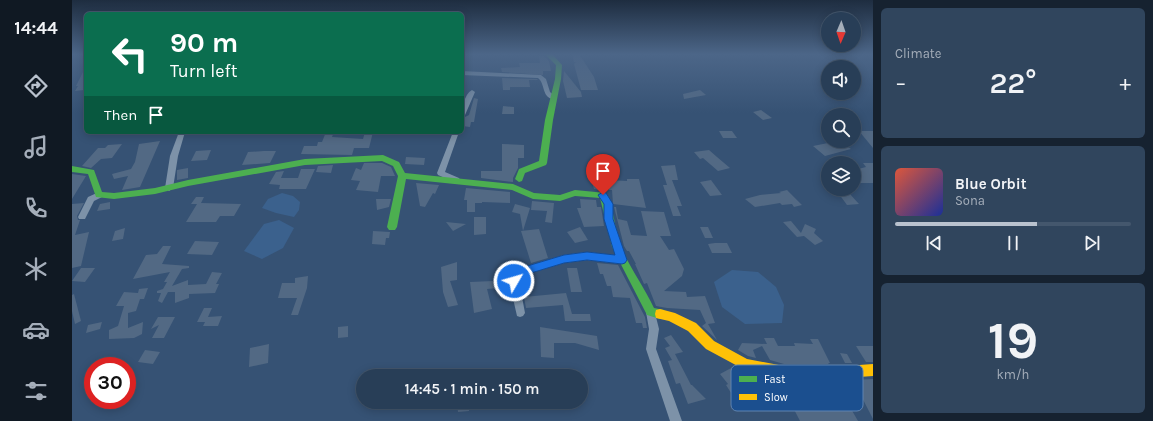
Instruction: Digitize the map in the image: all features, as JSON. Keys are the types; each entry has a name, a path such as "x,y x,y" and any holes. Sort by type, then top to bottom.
{"street":[{"path":"479,74 539,76 543,79 547,93 554,98"},
{"path":"455,134 441,173 464,183 515,188 522,171 543,163 558,74"},
{"path":"464,110 472,92"},
{"path":"169,188 174,156 181,134"},
{"path":"82,217 91,199 99,195 114,196 155,191 305,162 353,158 383,158 396,164 402,176 392,227"},
{"path":"72,169 91,172 99,195"},
{"path":"402,176 513,187 533,196 560,198 575,193 603,195 608,204 609,219 613,237 622,260 640,289 651,312 654,329 652,349 676,421"},
{"path":"520,313 514,281 517,273 564,259 587,256 622,260"},
{"path":"651,312 671,317 692,327 710,345 745,364 750,365"},
{"path":"863,371 873,370"}],"water":[{"path":"282,193 293,196 300,202 299,210 294,217 262,208 268,199"},
{"path":"279,220 294,228 283,248 262,259 244,251 264,224"},
{"path":"732,270 758,272 776,287 784,305 782,323 745,324 722,307 714,282"}],"building":[{"path":"82,74 84,74 84,90 75,91 78,86 76,86"},
{"path":"525,74 543,74 543,75"},
{"path":"564,74 566,74 581,92 582,97 567,98 563,81"},
{"path":"577,74 592,74 598,90 581,90"},
{"path":"502,78 538,80 529,80 530,87 510,87 510,90 503,90"},
{"path":"700,90 706,95 684,99 683,94"},
{"path":"474,98 478,99 474,122 471,122 470,127 464,126 464,118 469,115"},
{"path":"503,106 514,107 514,114 502,114"},
{"path":"761,110 772,118 763,120 753,112"},
{"path":"719,131 732,131 737,138 723,138"},
{"path":"861,131 873,131 873,148 861,133"},
{"path":"325,134 333,134 332,137 363,139 364,134 372,134 369,148 354,148 352,155 301,154 304,146 317,146 318,142 322,142"},
{"path":"160,141 140,187 122,190 128,176 114,179 112,174 131,169 135,162 139,144"},
{"path":"122,144 112,158 101,159 91,168 82,166 98,148 105,148 108,145"},
{"path":"502,144 524,145 524,158 518,158 518,168 513,178 513,182 481,178 481,171 502,171"},
{"path":"821,144 821,148 851,149 825,156 813,146"},
{"path":"211,150 207,160 191,161 196,151"},
{"path":"709,150 730,168 718,171 703,158 700,159 694,152"},
{"path":"276,151 270,163 242,165 248,152"},
{"path":"406,157 425,158 424,165 405,164"},
{"path":"364,163 382,163 391,167 395,176 381,176 378,192 356,190 360,181 351,180 356,168 361,170"},
{"path":"863,163 873,163 873,183 861,183 861,168 866,167"},
{"path":"333,165 331,173 316,172 318,166"},
{"path":"675,165 678,180 672,180 682,206 677,206 681,216 673,216 663,185 667,185 661,166"},
{"path":"188,168 188,178 177,180 177,170"},
{"path":"301,169 315,169 306,189 279,189 280,185 269,184 276,172 284,171 281,178 298,178"},
{"path":"72,174 86,176 72,199"},
{"path":"591,179 627,181 627,179 639,179 646,208 613,204 612,190 609,190 609,187 600,190 594,189"},
{"path":"711,180 722,195 710,196 700,182"},
{"path":"416,183 439,185 435,194 433,193 425,207 420,206"},
{"path":"466,188 510,192 510,203 475,203 475,212 467,212 467,200 464,200"},
{"path":"787,190 802,205 794,207 792,204 782,205 780,203 755,207 745,199 760,195 781,193 779,192"},
{"path":"840,196 852,196 859,204 847,205"},
{"path":"196,197 204,197 201,203 241,204 234,216 220,216 216,222 186,222 197,204 191,204"},
{"path":"376,199 391,199 389,207 377,210"},
{"path":"580,199 596,200 597,207 601,207 604,226 584,227 577,208 581,208"},
{"path":"532,201 554,203 552,223 545,222 547,211 531,210"},
{"path":"110,202 110,209 97,211 100,204"},
{"path":"84,203 77,216 78,220 80,220 75,235 89,232 81,266 72,268 72,204"},
{"path":"515,204 530,208 523,231 520,214 512,212"},
{"path":"614,207 616,207 618,219 627,221 631,235 647,236 641,211 664,212 671,236 660,236 669,250 674,249 684,269 682,276 664,291 686,292 687,297 705,296 715,323 708,324 717,340 702,326 706,323 700,310 656,306 647,283 644,284 636,264 629,251 627,251 624,246"},
{"path":"474,217 486,217 486,234 474,235"},
{"path":"791,221 801,233 805,224 816,229 814,233 823,241 815,245 804,236 797,237 783,222"},
{"path":"446,222 466,224 453,231"},
{"path":"580,227 588,240 575,243 567,232"},
{"path":"700,227 708,227 713,238 705,238"},
{"path":"125,228 123,239 112,241 115,231"},
{"path":"539,229 548,258 531,263 521,231"},
{"path":"373,231 390,232 389,238 386,238 385,245 372,244"},
{"path":"195,241 219,242 212,255 187,254"},
{"path":"727,243 732,253 712,253 708,244"},
{"path":"163,246 171,246 162,264 189,266 189,268 182,269 172,286 188,280 188,285 206,284 212,272 222,273 216,284 219,284 215,293 189,294 189,298 175,303 175,292 168,292 162,303 158,301 161,293 157,293 157,291 163,289 167,282 164,282 170,272 133,279 146,255 157,254"},
{"path":"457,262 457,280 450,281 458,305 448,307 443,292 441,267"},
{"path":"597,263 618,265 645,317 647,328 643,328 642,323 636,323 630,298 613,297 611,286 607,286 603,274 600,274"},
{"path":"81,268 95,268 85,282 72,281"},
{"path":"567,268 577,268 582,292 571,292"},
{"path":"308,276 307,288 298,315 291,315 297,298 278,298 282,283 295,283 295,278"},
{"path":"506,277 508,287 487,289 492,309 474,313 470,282 493,281 493,278"},
{"path":"148,288 144,299 140,299 136,311 128,313 128,328 143,322 142,334 134,338 109,339 109,330 118,326 124,306 116,306 124,292 138,293 139,289"},
{"path":"566,293 572,314 590,314 591,321 565,321 563,305 526,308 524,297"},
{"path":"74,294 81,321 75,324 72,311 72,295"},
{"path":"204,308 212,308 208,317 222,316 218,326 203,326 205,322 197,322"},
{"path":"158,317 175,317 164,338 152,338 159,325 151,329"},
{"path":"102,322 100,329 86,333 88,325"},
{"path":"348,326 348,337 338,338 338,327"},
{"path":"540,327 597,336 599,350 575,343 554,343 554,358 541,357"},
{"path":"671,335 683,352 675,354 691,385 706,399 688,404 680,383 676,384 668,361 672,360 665,348 670,346 664,338"},
{"path":"764,338 774,338 778,346 795,346 794,343 813,344 810,339 818,339 830,363 784,364 770,360 762,346 753,350 756,358 748,356 738,350 742,343 767,344"},
{"path":"269,344 268,363 249,367 250,348"},
{"path":"856,346 873,346 873,362 866,362"},
{"path":"145,350 160,352 153,364 138,362"},
{"path":"840,353 847,354 852,363 845,363"},
{"path":"731,368 731,393 726,385 728,384 720,374"},
{"path":"873,379 873,419 863,400 863,380"},
{"path":"458,409 469,409 469,411 458,412"},
{"path":"795,411 852,411 858,421 800,421"}],"traffic: fast":[{"path":"519,179 522,171 543,163 549,120 558,74"},
{"path":"72,169 91,172 99,195 114,196 155,191 188,183 305,162 383,158 396,164 402,176 392,227"},
{"path":"402,176 513,187 533,196 560,198 575,193 603,195 607,206 616,247 625,266 651,312 660,314"}],"traffic: slow":[{"path":"660,314 671,317 692,327 710,345 745,364 750,365"},
{"path":"863,371 873,370"}],"route":[{"path":"514,281 517,273 564,259 587,256 622,260 613,237 609,219 608,204 603,195"}]}
